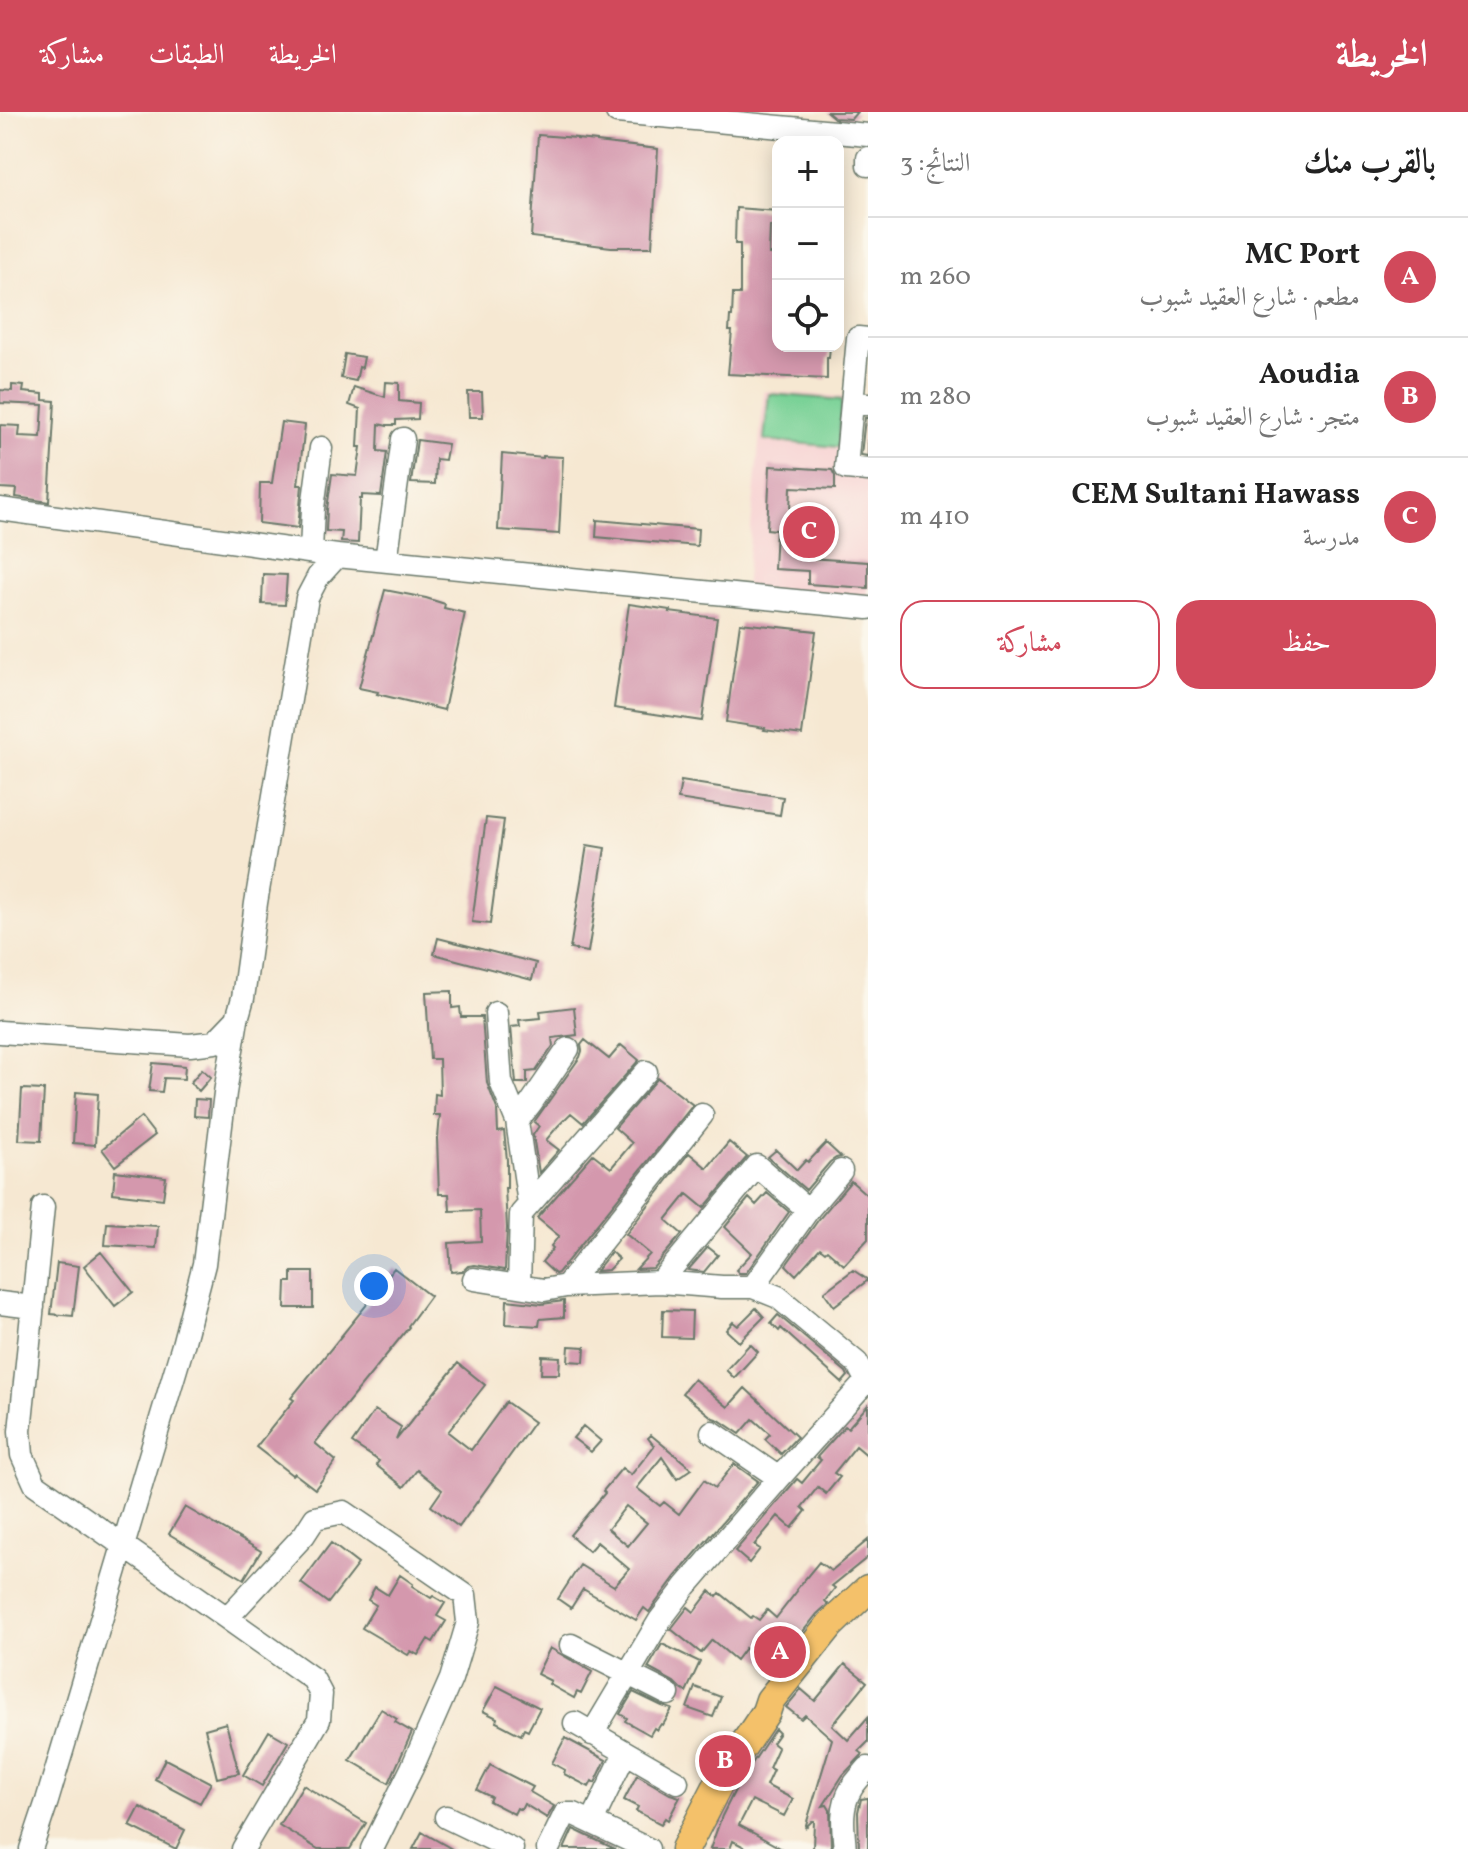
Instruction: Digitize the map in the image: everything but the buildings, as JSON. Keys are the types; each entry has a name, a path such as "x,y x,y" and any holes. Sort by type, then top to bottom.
{"main road":[{"path":"685,1849 722,1777 766,1712 770,1700 830,1625 868,1589"}],"street":[{"path":"617,112 868,135"},
{"path":"868,158 868,165"},
{"path":"868,339 858,338 860,404 846,468 868,470"},
{"path":"386,561 403,439"},
{"path":"311,551 321,448"},
{"path":"0,509 337,556 868,608"},
{"path":"31,1849 183,1345 204,1264 225,1093 307,598 318,577 337,556"},
{"path":"496,1013 501,1082 517,1121 529,1204"},
{"path":"0,1032 190,1045 215,1042 237,1019"},
{"path":"517,1121 568,1049"},
{"path":"519,1286 521,1214 646,1072"},
{"path":"566,1286 702,1115"},
{"path":"660,1282 757,1166 808,1210"},
{"path":"753,1287 808,1210 841,1171"},
{"path":"43,1207 20,1431 22,1455 35,1484 313,1679 321,1694 319,1720 243,1849"},
{"path":"474,1279 544,1290 566,1286 660,1282 753,1287 778,1297 857,1363 867,1382 686,1586 660,1620 628,1674 584,1729 677,1782"},
{"path":"0,1303 33,1307"},
{"path":"712,1432 779,1478"},
{"path":"227,1618 304,1535 315,1518 344,1512 465,1595 468,1622 451,1679 372,1849"},
{"path":"571,1645 668,1694"},
{"path":"592,1822 625,1753"},
{"path":"845,1849 843,1818 846,1800 868,1768"},
{"path":"548,1849 565,1814 574,1814 648,1849"},
{"path":"446,1817 469,1840 512,1849"}],"shaded area":[{"path":"764,391 847,397 839,471 868,475 868,601 745,589"}],"green space":[{"path":"769,394 842,400 838,447 764,440"}],"place":[{"name":"CEM Sultani Hawass","path":"809,532"},
{"name":"MC Port","path":"780,1652"},
{"name":"Aoudia","path":"725,1761"}]}
